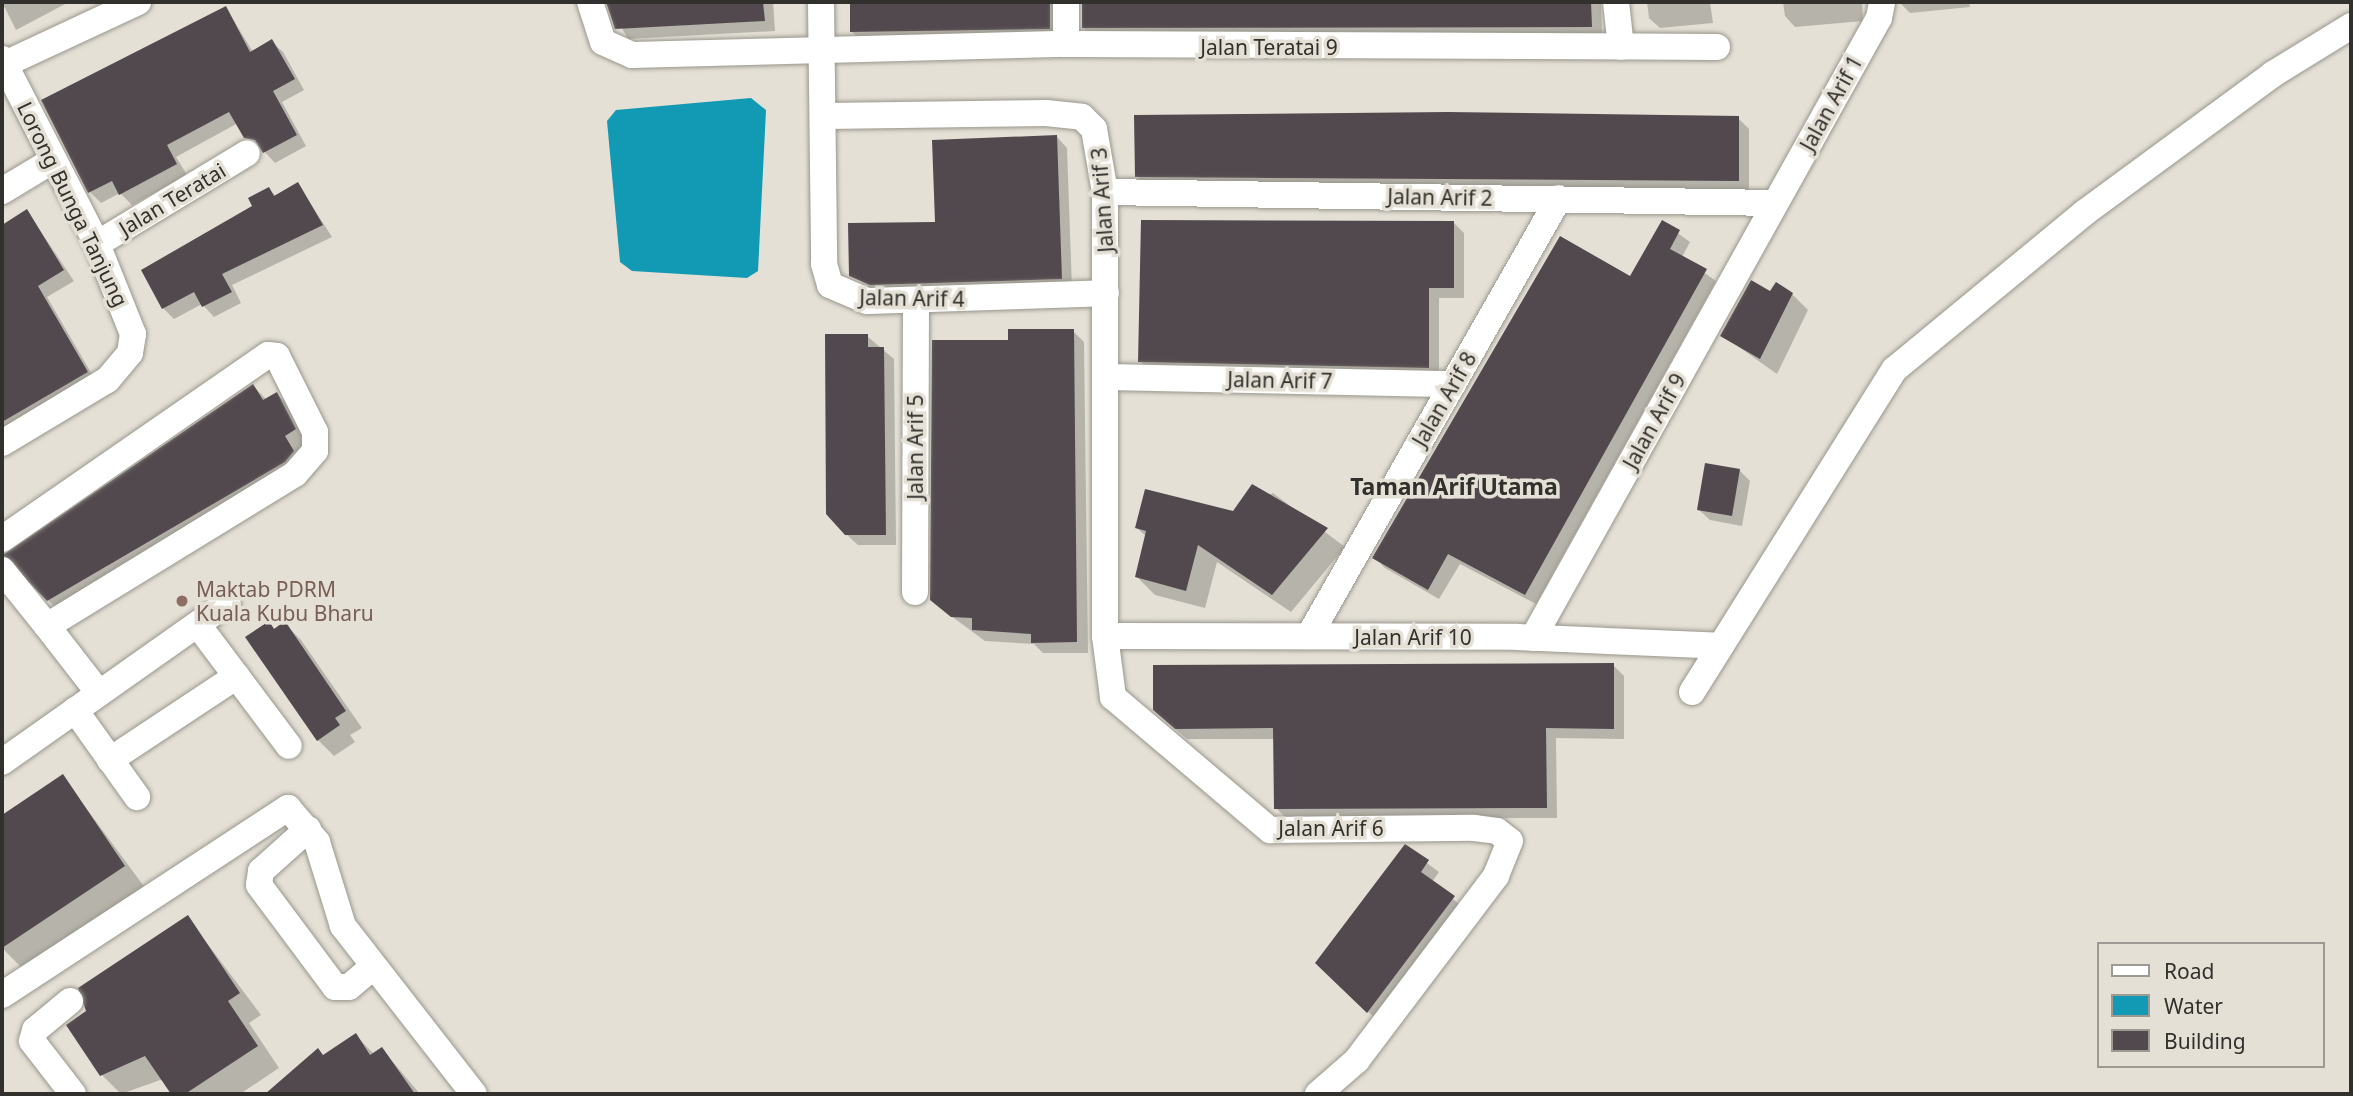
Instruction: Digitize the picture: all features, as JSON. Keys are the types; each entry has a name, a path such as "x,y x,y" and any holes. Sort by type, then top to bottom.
{"street":[{"path":"3,62 93,11 138,2"},
{"name":"Jalan Teratai 9","path":"590,2 603,42 632,55 1066,44 1717,47"},
{"name":"Jalan Arif 4","path":"821,2 820,50 826,116 824,264 830,285 867,301 916,302 1107,293"},
{"path":"1066,2 1066,44"},
{"path":"1616,2 1621,47"},
{"name":"Jalan Arif 1","path":"1775,203 1879,18 1882,2"},
{"path":"1692,692 1895,369 2084,213 2273,74 2351,26"},
{"name":"Lorong Bunga Tanjung","path":"2,443 107,380 130,353 129,316 97,244 50,162 3,62"},
{"name":"Jalan Arif 3","path":"826,116 1082,117 1102,147 1108,377"},
{"name":"Jalan Teratai","path":"97,244 247,153"},
{"path":"2,191 50,162"},
{"name":"Jalan Arif 2","path":"1105,192 1775,203"},
{"name":"Jalan Arif 8","path":"1309,636 1559,198"},
{"name":"Jalan Arif 9","path":"1533,638 1775,203"},
{"name":"Jalan Arif 5","path":"915,592 916,302"},
{"path":"2,538 254,362 277,356 314,432 315,451 307,463 47,626"},
{"name":"Jalan Arif 7","path":"1108,377 1453,384"},
{"name":"Jalan Arif 6","path":"1108,377 1105,636 1113,697 1270,830 1474,828 1497,831 1510,841 1496,876 1357,1060 1318,1094"},
{"path":"2,570 99,693"},
{"path":"2,762 227,603"},
{"path":"198,625 289,746"},
{"name":"Jalan Arif 10","path":"1105,636 1533,638 1720,646"},
{"path":"110,760 237,676"},
{"path":"75,710 137,797"},
{"path":"2,995 280,807 294,811 308,828 342,926 474,1094"},
{"path":"308,828 261,871 259,885 335,987 349,987 373,967"},
{"path":"70,1001 35,1030 32,1041 73,1094"}],"water":[{"path":"751,98 766,110 758,271 747,278 632,271 620,262 607,121 616,110"}],"building":[{"path":"606,2 763,2 765,21 615,29"},
{"path":"850,2 1050,2 1050,29 850,32"},
{"path":"1082,2 1591,2 1592,27 1082,28"},
{"path":"226,6 250,52 272,39 295,79 273,91 297,135 263,153 255,140 244,138 229,112 167,145 177,164 119,195 112,181 88,193 41,100"},
{"path":"1448,112 1739,116 1739,181 1135,177 1134,115"},
{"path":"1057,135 1062,279 870,285 849,276 848,223 935,222 932,140"},
{"path":"298,182 323,225 222,274 232,292 202,307 194,292 162,309 141,270 252,206 248,198 269,187 274,196"},
{"path":"27,209 64,270 38,286 88,372 2,422 2,225"},
{"path":"1141,220 1454,221 1454,288 1429,288 1429,368 1138,362"},
{"path":"1662,220 1680,230 1670,249 1707,269 1525,595 1448,554 1428,590 1372,558 1560,236 1630,276"},
{"path":"1751,280 1770,291 1776,282 1793,293 1760,359 1720,336"},
{"path":"1008,329 1074,329 1077,642 1031,643 1031,634 972,630 972,618 951,617 930,600 932,340 1008,340"},
{"path":"825,334 868,334 868,347 884,347 886,535 845,535 826,514"},
{"path":"253,384 263,400 277,392 296,429 285,436 294,451 285,462 47,601 3,555"},
{"path":"1705,463 1740,469 1732,516 1697,510"},
{"path":"1252,484 1328,528 1272,595 1198,545 1186,591 1135,577 1146,531 1135,528 1145,489 1233,511"},
{"path":"269,621 274,629 285,621 346,711 335,718 340,725 317,741 245,637"},
{"path":"1614,663 1614,729 1546,728 1547,808 1274,809 1273,728 1175,729 1153,710 1153,665"},
{"path":"63,774 125,866 2,948 2,815"},
{"path":"1405,844 1429,860 1421,872 1455,896 1367,1013 1315,963"},
{"path":"188,915 240,993 228,1001 258,1046 185,1094 171,1094 145,1056 100,1076 66,1025 86,1011 78,988"},
{"path":"356,1033 370,1055 382,1047 415,1094 265,1094 318,1048 323,1055"}],"place":[{"name":"Maktab PDRM Kuala Kubu Bharu","path":"182,601"}],"district":[{"name":"Taman Arif Utama","path":"1454,486"}]}
